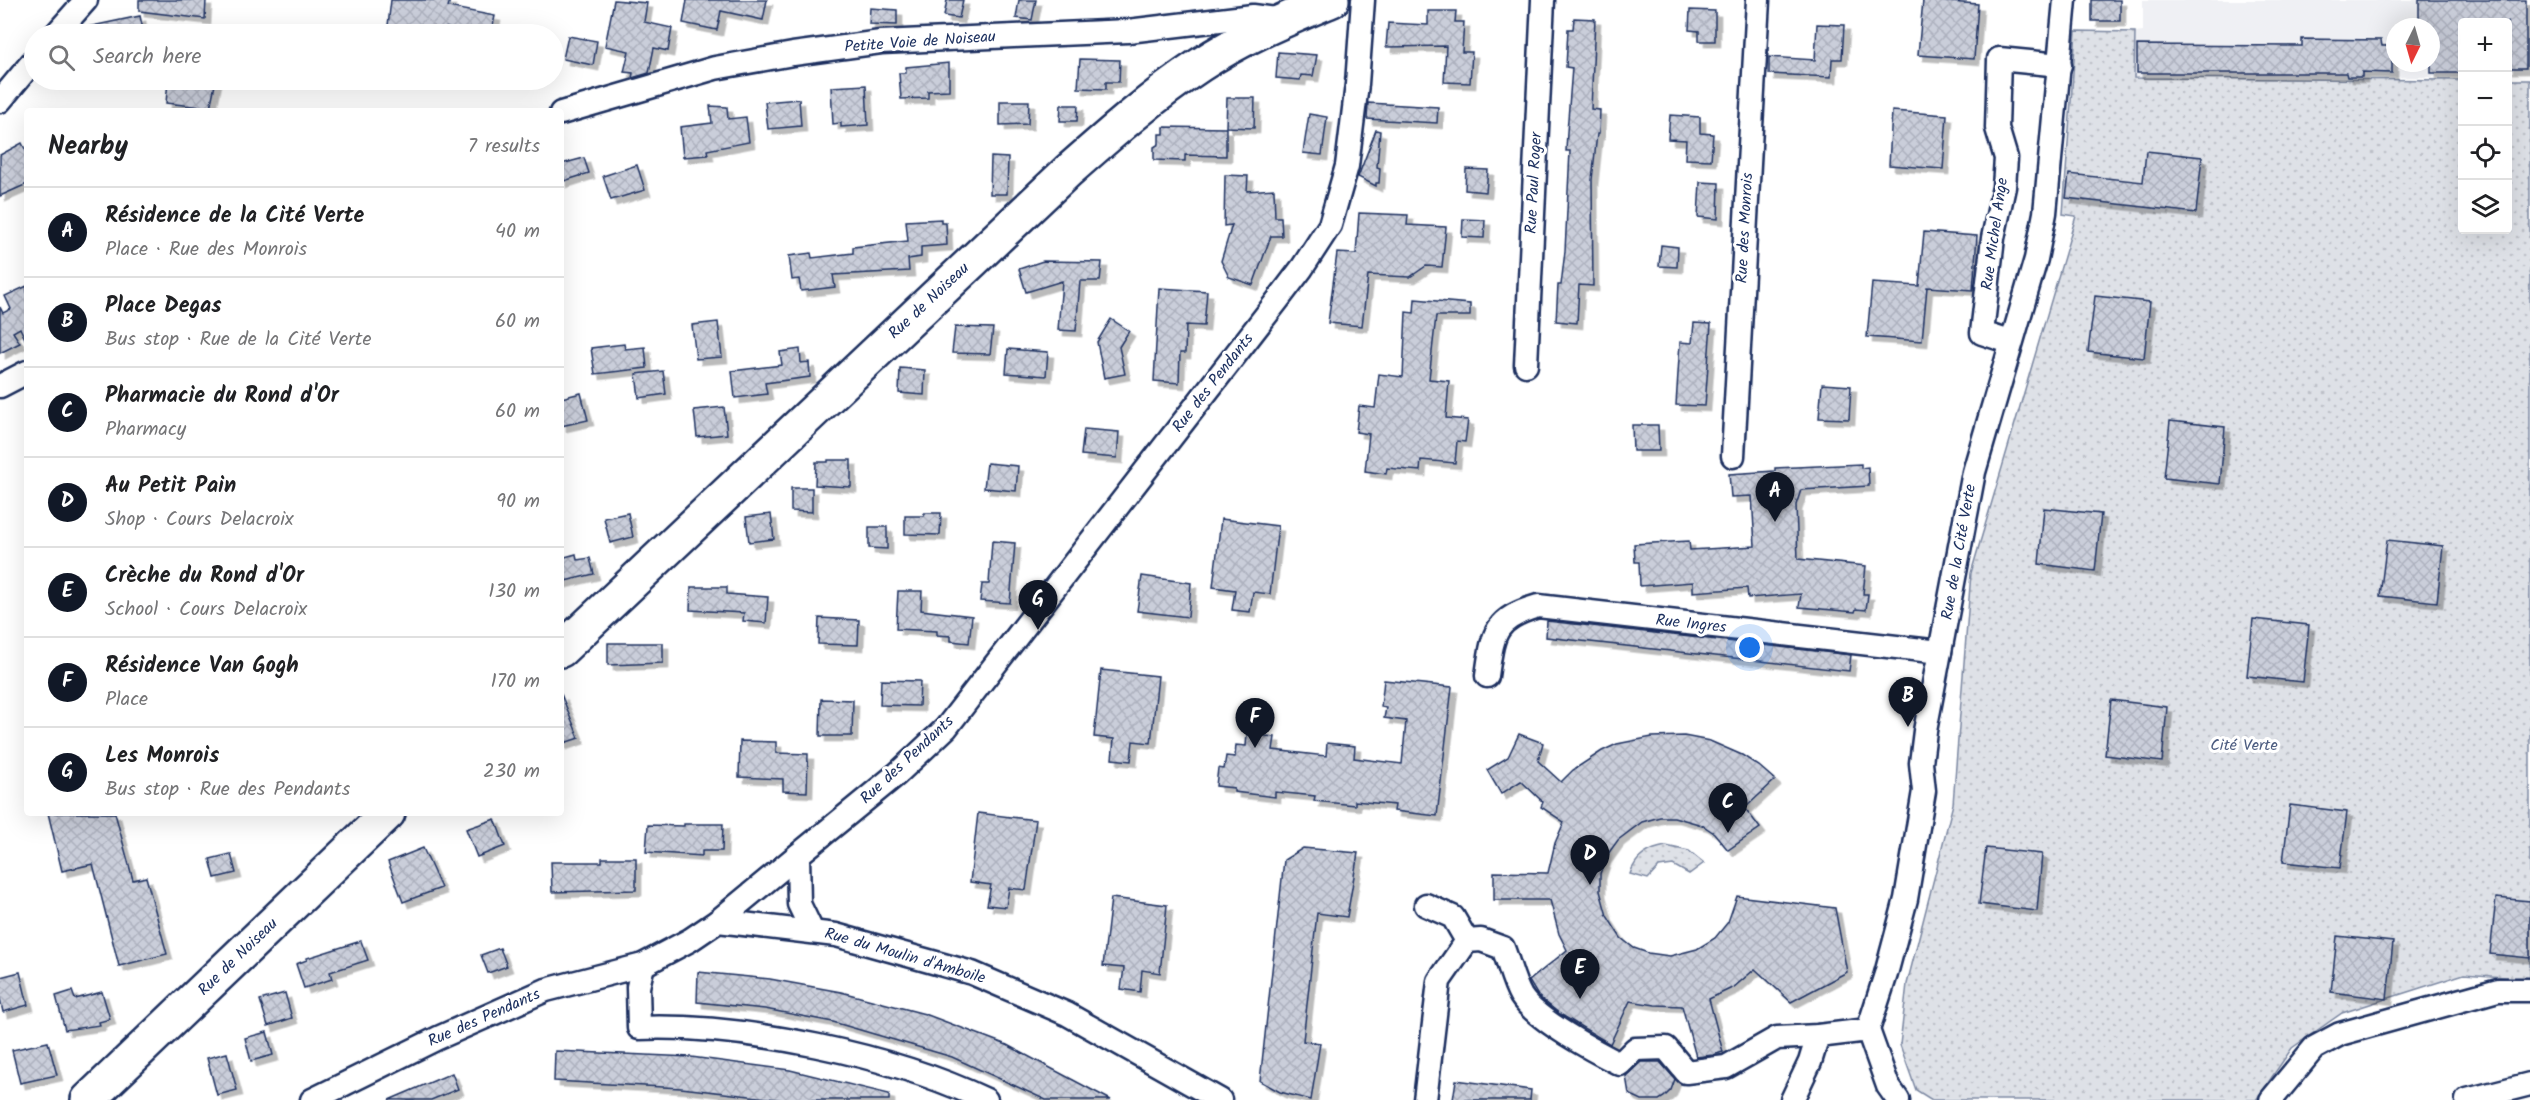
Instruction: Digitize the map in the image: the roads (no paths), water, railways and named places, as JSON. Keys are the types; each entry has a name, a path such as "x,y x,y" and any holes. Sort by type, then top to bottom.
{"street":[{"path":"65,24 86,0"},
{"name":"Rue de Noiseau","path":"564,647 1068,171 1129,118 1201,64 1242,41 1332,0"},
{"name":"Rue des Pendants","path":"312,1100 438,1038 546,990 643,965 718,921 897,774 946,728 1302,268 1330,225 1347,166 1357,84 1363,0"},
{"name":"Rue Paul Roger","path":"1526,365 1543,0"},
{"name":"Rue des Monrois","path":"1733,456 1758,0"},
{"name":"Rue de la Cité Verte","path":"1868,1030 1906,899 1923,791 1921,763 1925,731 1971,482 2010,342 2036,260 2045,213 2065,0"},
{"name":"Petite Voie de Noiseau","path":"564,112 715,68 793,54 870,44 1128,31 1253,16 1286,20"},
{"name":"Rue Michel Ange","path":"2010,342 1982,333 1993,238 2004,187 2006,158 1997,128 1999,59 2060,65"},
{"path":"0,101 24,72"},
{"path":"0,386 24,374"},
{"name":"Rue Ingres","path":"1487,676 1495,632 1517,612 1538,606 1940,652"},
{"name":"Rue de Noiseau","path":"88,1100 385,816"},
{"name":"Rue du Moulin d'Amboile","path":"798,855 799,904 812,931"},
{"path":"1426,906 1453,917 1467,941"},
{"name":"Rue du Moulin d'Amboile","path":"718,921 837,935 972,973 1067,1014 1214,1099"},
{"path":"1467,941 1481,940 1503,948 1522,997 1550,1023 1590,1049 1620,1064 1635,1049 1666,1048 1686,1072 1726,1067 1777,1038 1868,1030 1888,1086 1898,1100"},
{"path":"1425,1100 1439,981 1467,941"},
{"path":"643,965 638,987 639,1028 666,1027 772,1038 877,1060 965,1090 986,1100"},
{"path":"2271,1100 2314,1048 2340,1034 2498,990 2530,990"},
{"path":"1792,1100 1810,1062 1818,1036"},
{"path":"2467,1100 2530,1084"}],"place":[{"name":"Résidence de la Cité Verte","path":"1775,522"},
{"name":"Les Monrois","path":"1038,630"},
{"name":"Place Degas","path":"1908,727"},
{"name":"Résidence Van Gogh","path":"1255,748"},
{"name":"Pharmacie du Rond d'Or","path":"1728,833"},
{"name":"Au Petit Pain","path":"1590,885"},
{"name":"Crèche du Rond d'Or","path":"1580,999"}],"park label":[{"name":"Cité Verte","path":"2244,745"}]}
